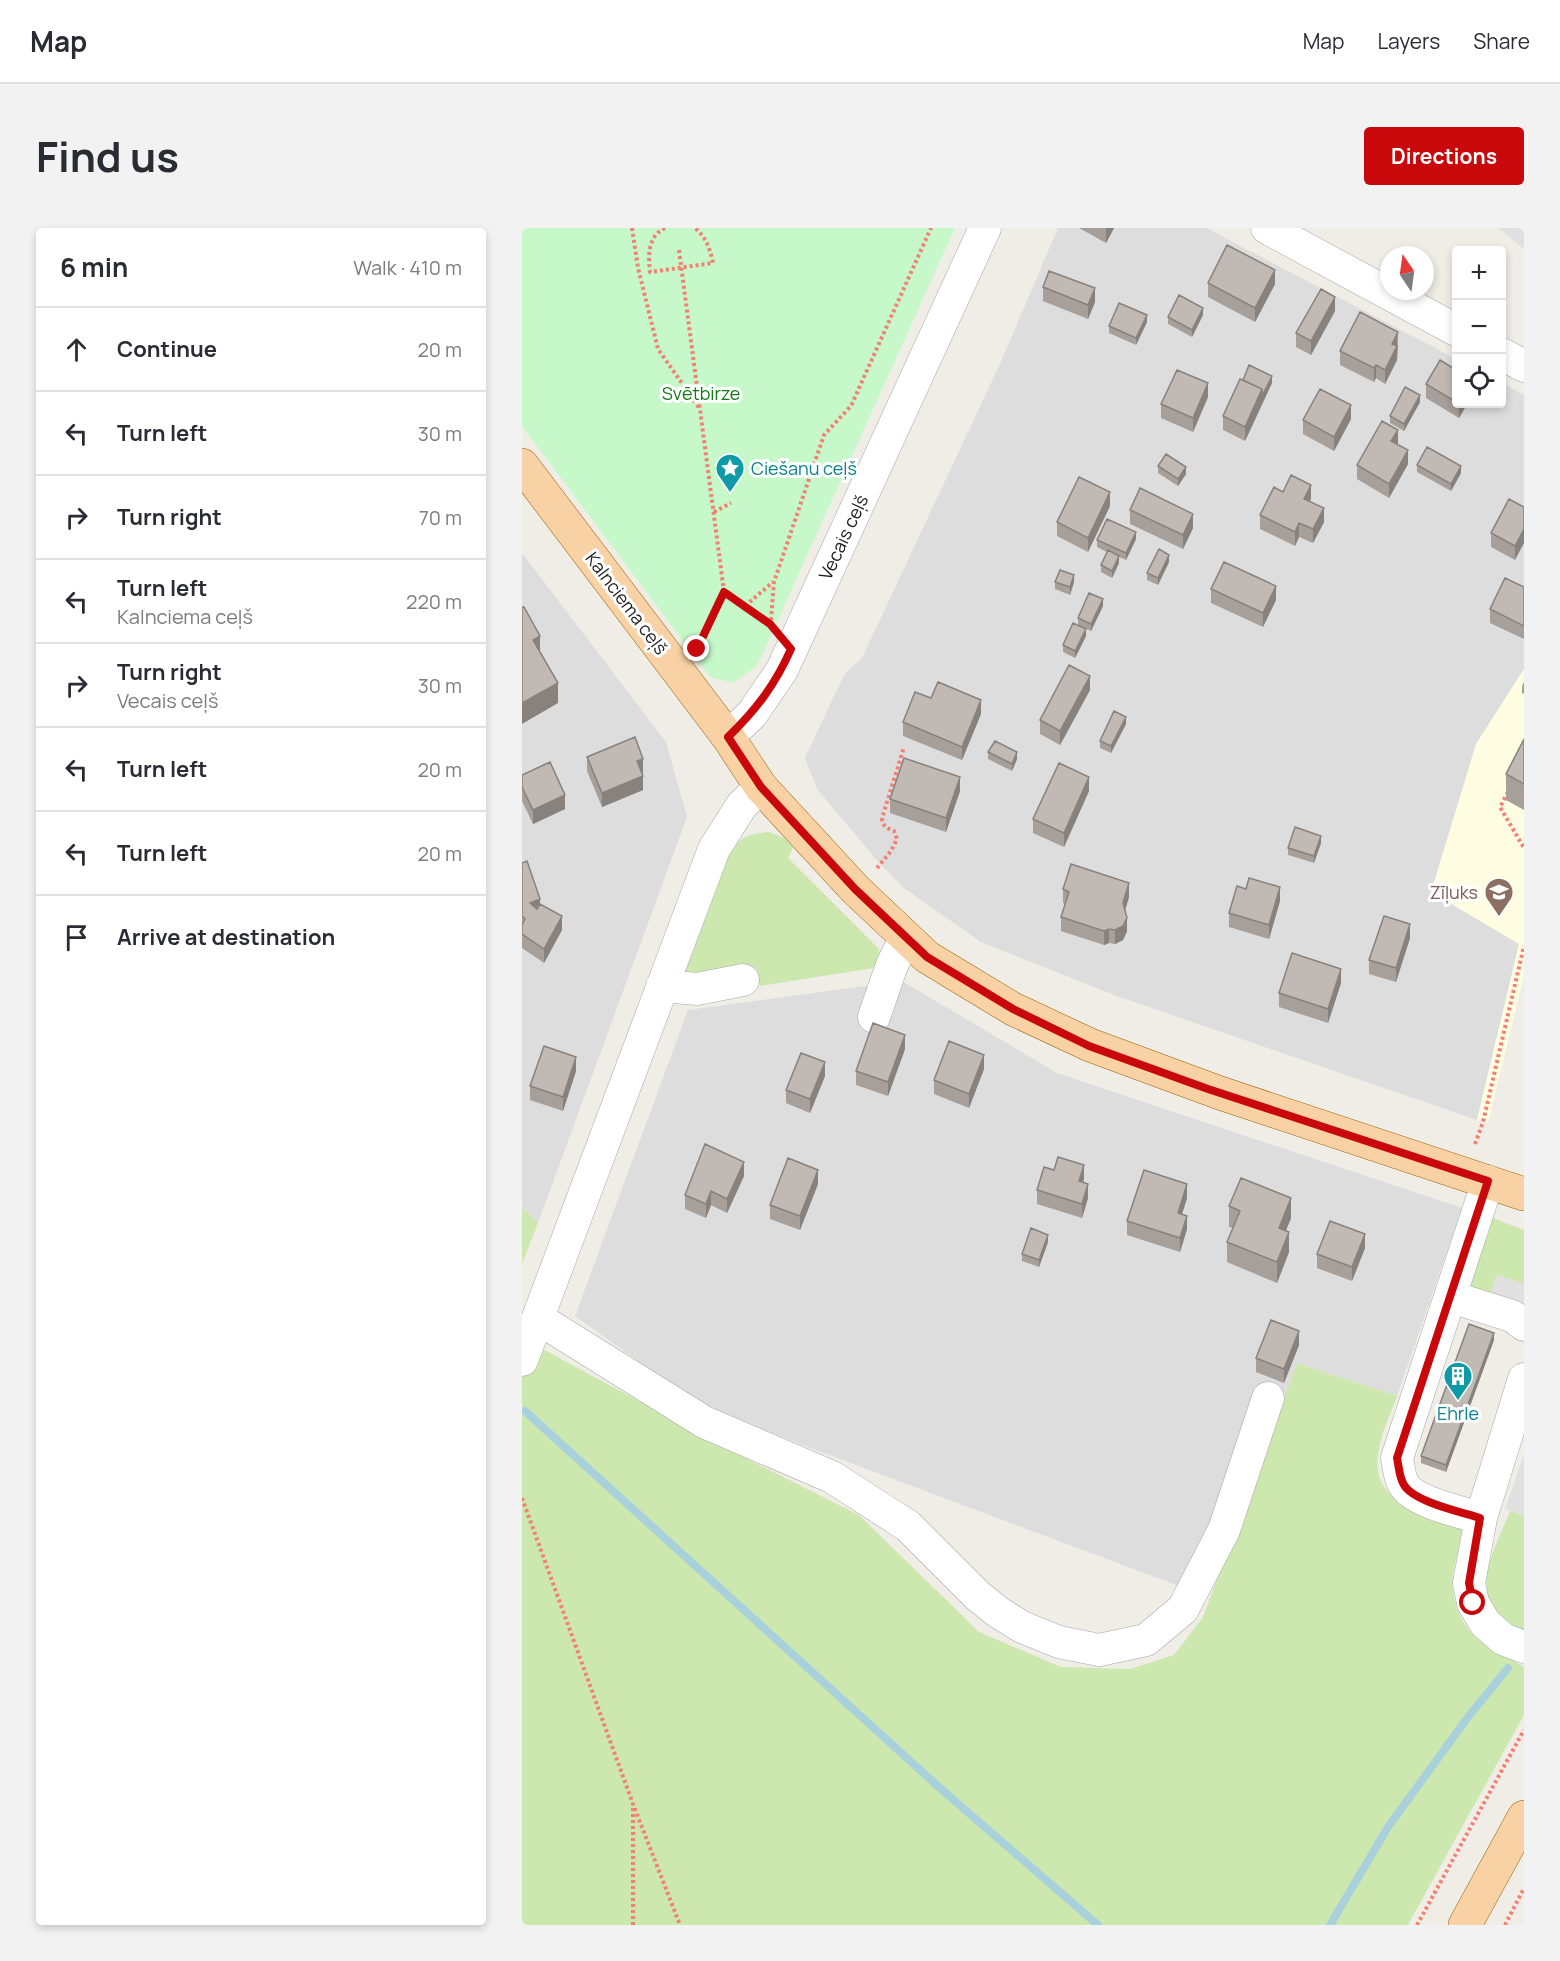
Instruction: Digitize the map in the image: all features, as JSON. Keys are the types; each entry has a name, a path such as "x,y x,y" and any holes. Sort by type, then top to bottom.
{"main road":[{"name":"Kalnciema ceļš","path":"522,465 728,737 761,787 855,889 927,957 1013,1009 1089,1046 1220,1093 1524,1194"},
{"path":"1466,1925 1524,1817"}],"street":[{"name":"Vecais ceļš","path":"728,737 752,714 782,670 985,228"},
{"path":"1267,228 1452,328"},
{"path":"1506,356 1524,366"},
{"path":"522,1360 714,849 742,805 761,787"},
{"path":"874,1017 892,965 906,937"},
{"path":"662,986 697,989 742,980"},
{"path":"1480,1518 1417,1497 1405,1487 1397,1458 1488,1181"},
{"path":"1450,1297 1512,1316 1524,1325"},
{"path":"539,1319 704,1422 832,1477 908,1526 978,1596 1022,1627 1059,1642 1099,1650 1146,1640 1184,1609 1224,1530 1268,1398"},
{"path":"1524,1379 1480,1518 1469,1583 1473,1603 1485,1623 1503,1639 1524,1647"}],"path":[{"path":"632,228 638,268 658,349 700,410"},
{"path":"650,272 648,255 652,240 659,231 665,228"},
{"path":"638,268 650,272 713,263 711,251 704,237 695,228"},
{"path":"770,624 774,582 824,435 851,406 931,228"},
{"path":"679,250 724,592 697,649"},
{"path":"714,512 731,503"},
{"path":"744,606 774,582"},
{"path":"724,592 770,624 791,649"},
{"path":"875,870 891,851 897,839 894,831 882,823 882,818 904,747"},
{"path":"1509,789 1500,807 1524,848"},
{"path":"1475,1144 1483,1122 1524,946"},
{"path":"522,1498 680,1925"},
{"path":"1417,1925 1524,1730"},
{"path":"633,1803 633,1925"},
{"path":"1505,1925 1524,1888"}],"shaded area":[{"path":"1058,228 1206,228 1452,357 1452,408 1506,408 1506,385 1524,395 1524,669 1476,744 1519,944 1477,1120 1117,996 981,942 904,888 881,865 817,789 805,758 845,673 862,658 999,366"},
{"path":"1498,228 1524,228 1524,249"},
{"path":"522,553 666,742 687,817 538,1223 522,1207"},
{"name":"Zīļuks","path":"1524,669 1524,976 1488,1123 1477,1120 1519,944 1431,892 1476,744"},
{"path":"902,981 1057,1073 1462,1208 1397,1396 1297,1363 1219,1571 1179,1586 704,1408 575,1316 688,1010"},
{"path":"1497,1275 1524,1284 1524,1307 1490,1295"},
{"path":"1524,1455 1524,1516 1505,1509"}],"green space":[{"name":"Svētbirze","path":"522,228 955,228 757,666 733,683 710,677 522,426"},
{"path":"769,832 784,838 793,847 788,858 879,949 880,967 760,986 756,968 705,981 689,979 683,971 707,902 730,851 745,837"},
{"path":"522,1207 538,1223 522,1264"},
{"path":"1493,1218 1524,1230 1524,1284 1497,1275 1490,1295 1470,1286"},
{"path":"522,1338 726,1448 859,1515 979,1632 1061,1667 1130,1669 1174,1655 1203,1617 1297,1363 1397,1396 1379,1449 1378,1467 1381,1482 1401,1503 1461,1527 1465,1533 1453,1574 1455,1602 1462,1620 1473,1635 1485,1645 1524,1667 1524,1715 1408,1925 522,1925"},
{"path":"1510,1511 1524,1516 1524,1632 1505,1620 1493,1607 1487,1593 1486,1579 1489,1563"}],"building":[{"path":"1227,245 1275,270 1255,308 1208,283"},
{"path":"1049,271 1095,288 1088,305 1043,287"},
{"path":"1321,289 1335,297 1311,341 1296,333"},
{"path":"1179,295 1203,308 1192,330 1168,317"},
{"path":"1119,303 1147,315 1136,338 1109,326"},
{"path":"1360,312 1398,332 1392,344 1397,346 1385,370 1376,365 1374,368 1340,351"},
{"path":"1440,360 1452,368 1452,400 1426,384"},
{"path":"1249,365 1272,376 1262,396 1262,389 1243,380"},
{"path":"1177,370 1208,383 1193,418 1161,404"},
{"path":"1240,379 1262,389 1245,427 1223,416"},
{"path":"1405,387 1420,395 1404,424 1390,416"},
{"path":"1320,389 1351,405 1334,437 1303,420"},
{"path":"1382,421 1398,430 1391,441 1408,450 1389,484 1357,465"},
{"path":"1427,447 1461,466 1451,484 1417,465"},
{"path":"1166,454 1186,467 1178,479 1158,466"},
{"path":"1291,475 1311,485 1304,499 1324,508 1313,529 1299,523 1295,532 1260,515 1274,487 1283,492"},
{"path":"1079,477 1110,492 1088,538 1057,522"},
{"path":"1140,488 1193,514 1183,535 1130,510"},
{"path":"1509,499 1524,507 1524,529 1515,546 1491,533"},
{"path":"1107,519 1136,532 1126,553 1097,540"},
{"path":"1159,549 1169,555 1158,578 1147,573"},
{"path":"1108,550 1119,556 1112,571 1101,565"},
{"path":"1224,562 1276,586 1263,613 1211,589"},
{"path":"1060,570 1074,575 1070,587 1055,582"},
{"path":"1505,578 1524,587 1524,626 1490,609"},
{"path":"1089,593 1103,599 1091,624 1078,618"},
{"path":"522,607 540,636 533,640 558,683 522,703"},
{"path":"1073,623 1086,629 1075,651 1063,645"},
{"path":"1069,665 1090,676 1060,731 1040,720"},
{"path":"938,682 981,700 962,747 903,722 915,692 931,698"},
{"path":"1114,711 1126,717 1111,746 1100,741"},
{"path":"635,737 643,759 637,761 643,776 602,793 587,757"},
{"path":"1524,739 1524,784 1506,774"},
{"path":"995,741 1017,752 1012,764 988,752"},
{"path":"904,758 960,777 946,818 890,799"},
{"path":"550,762 565,795 533,810 522,787 522,775"},
{"path":"1059,763 1089,777 1064,833 1033,819"},
{"path":"1295,827 1321,836 1314,856 1288,848"},
{"path":"527,861 540,899 530,903 537,909 540,904 562,916 544,949 522,934 525,919 522,916 522,863"},
{"path":"1071,864 1129,883 1123,903 1127,918 1123,926 1115,930 1104,931 1061,917 1069,892 1063,889"},
{"path":"1249,878 1280,887 1269,925 1229,913 1237,886 1246,889"},
{"path":"1384,916 1410,924 1396,968 1369,960"},
{"path":"1292,953 1341,969 1328,1009 1279,993"},
{"path":"873,1023 905,1035 888,1082 856,1071"},
{"path":"949,1041 984,1055 969,1094 934,1080"},
{"path":"544,1046 576,1057 563,1097 530,1086"},
{"path":"801,1053 825,1062 810,1099 786,1090"},
{"path":"705,1144 744,1162 727,1199 711,1191 706,1204 685,1195"},
{"path":"1058,1157 1084,1165 1079,1181 1088,1184 1082,1204 1037,1190 1044,1167 1054,1170"},
{"path":"788,1158 818,1170 800,1216 770,1205"},
{"path":"1144,1170 1187,1184 1178,1213 1187,1216 1180,1238 1127,1221"},
{"path":"1241,1178 1291,1198 1279,1228 1289,1232 1277,1262 1227,1242 1240,1211 1229,1206"},
{"path":"1330,1221 1365,1234 1352,1267 1317,1254"},
{"path":"1031,1228 1048,1235 1039,1260 1022,1254"},
{"path":"1271,1320 1299,1331 1284,1369 1256,1358"},
{"name":"Ehrle","path":"1469,1324 1494,1333 1446,1465 1421,1456"}],"waterway":[{"path":"525,1411 941,1789 1098,1925"},
{"path":"1330,1925 1388,1827 1468,1717 1508,1668"}],"place":[{"name":"Ciešanu ceļš","path":"730,494"},
{"name":"Zīļuks","path":"1499,918"},
{"name":"Ehrle","path":"1458,1402"}],"route":[{"path":"697,649 724,592 770,624 791,649 782,670 752,714 728,737 761,787 855,889 927,957 1013,1009 1089,1046 1220,1093 1488,1181 1397,1458 1405,1487 1417,1497 1480,1518 1469,1583 1473,1603"}]}
